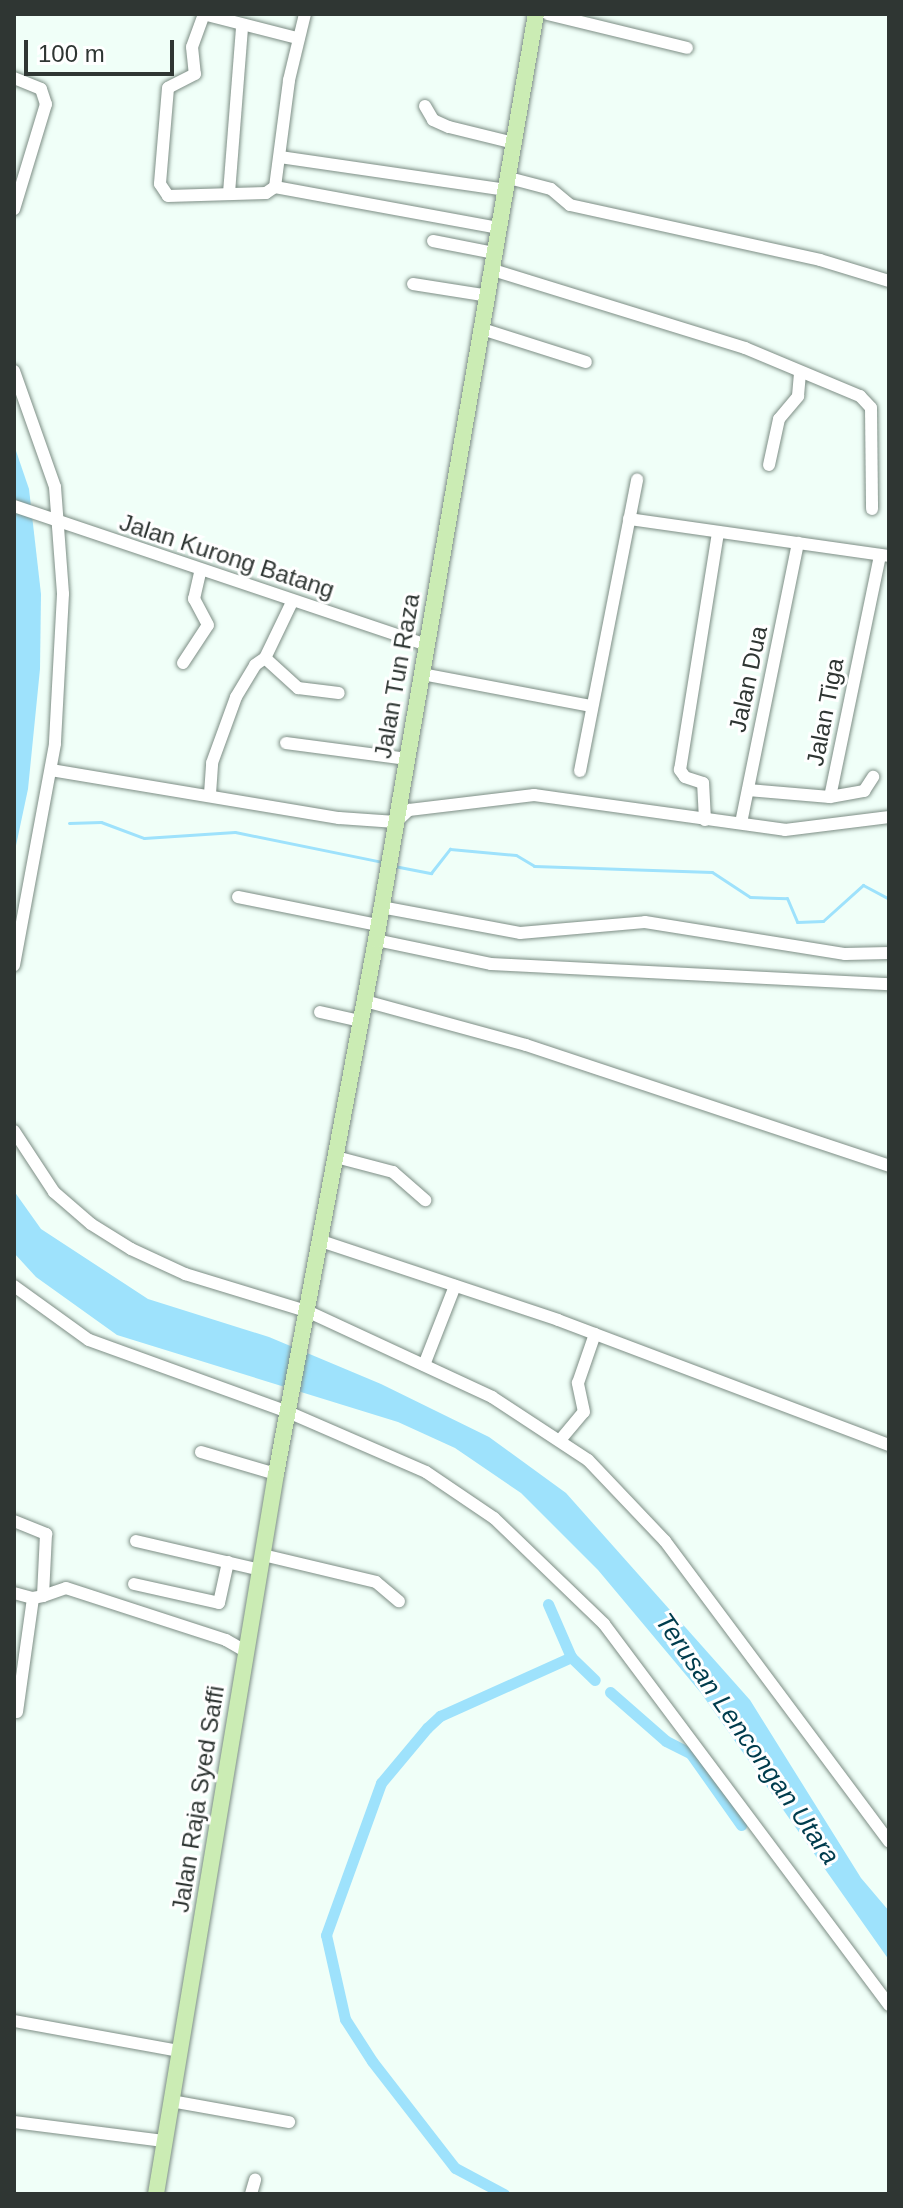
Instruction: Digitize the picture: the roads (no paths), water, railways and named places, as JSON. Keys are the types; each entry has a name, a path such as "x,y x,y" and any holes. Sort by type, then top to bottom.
{"main road":[{"name":"Jalan Tun Raza","path":"289,1409 365,1001 514,143 540,14"},
{"name":"Jalan Raja Syed Saffi","path":"156,2194 289,1409"}],"street":[{"path":"297,38 248,28 203,14 192,47 195,74 168,88 160,184 173,197 266,193 275,187 499,228"},
{"path":"229,193 248,28 258,14"},
{"path":"275,187 297,38 305,14"},
{"path":"540,14 687,48"},
{"path":"14,78 37,86 46,99 14,209"},
{"path":"425,106 433,120 449,127 514,143"},
{"path":"280,157 551,189 570,205 820,260 889,281"},
{"path":"433,241 706,335 860,396 871,408 872,509"},
{"path":"413,284 489,296"},
{"path":"482,329 586,362"},
{"path":"14,371 40,436 60,522 63,594 51,770 38,814 14,965"},
{"path":"769,465 779,419 798,396 800,373"},
{"path":"580,771 637,480"},
{"name":"Jalan Kurong Batang","path":"14,506 200,572 427,645"},
{"path":"629,519 884,556"},
{"path":"705,820 703,783 685,777 680,770 718,532"},
{"name":"Jalan Dua","path":"741,823 798,543"},
{"name":"Jalan Tiga","path":"748,790 830,797 884,556"},
{"path":"183,663 208,625 194,599 200,572"},
{"path":"210,794 212,763 236,697 255,665 265,658 292,602"},
{"path":"265,658 298,688 339,693"},
{"path":"422,674 591,706"},
{"path":"286,743 407,759"},
{"path":"51,770 210,794 339,818 396,822 409,810 534,795 705,820 804,830 889,817"},
{"path":"830,797 864,791 873,777"},
{"path":"238,897 491,964 889,984"},
{"path":"381,907 520,933 645,922 845,954 889,953"},
{"path":"365,1001 526,1045 889,1166"},
{"path":"320,1012 360,1021"},
{"path":"14,1131 54,1192 111,1238 185,1274 309,1312 492,1397 561,1439 665,1541 889,1842"},
{"path":"336,1157 381,1166 425,1200"},
{"path":"321,1241 595,1334 889,1445"},
{"path":"14,1286 89,1340 289,1409 461,1493 544,1563 637,1667 889,2005"},
{"path":"424,1365 455,1286"},
{"path":"561,1439 584,1412 578,1383 595,1334"},
{"path":"201,1452 276,1474"},
{"path":"14,1521 46,1534 17,1712"},
{"path":"136,1541 228,1562 262,1563 376,1582 399,1601"},
{"path":"134,1584 219,1603 228,1581 228,1562"},
{"path":"14,1593 38,1597 66,1588 226,1640 247,1652"},
{"path":"14,2021 179,2051"},
{"path":"171,2101 289,2122"},
{"path":"14,2122 164,2141"},
{"path":"251,2194 255,2180"}],"water":[{"path":"14,445 29,489 41,594 40,669 28,789 14,855"},
{"name":"Terusan Lencongan Utara","path":"14,1191 41,1229 148,1299 269,1337 381,1384 489,1437 566,1493 750,1700 861,1878 889,1911 889,1960 701,1693 598,1570 521,1493 455,1448 398,1422 117,1335 36,1277 14,1253"}],"waterway":[{"path":"69,823 101,822 144,838 235,832 383,862"},
{"path":"394,866 431,873 450,849 516,855 534,866 712,872 750,897 787,898 797,922 823,921 863,885 889,899"},
{"path":"548,1604 571,1657"},
{"path":"504,2194 455,2168 372,2061 345,2019 326,1935 381,1783 427,1728 440,1716 571,1657 595,1680"},
{"path":"610,1692 666,1741 691,1754 741,1825"}]}
